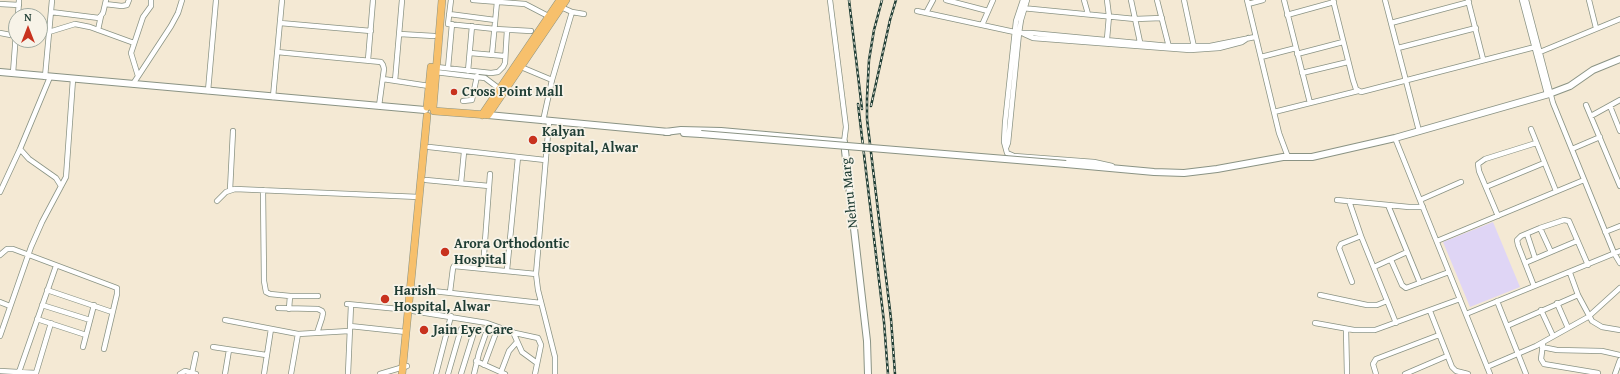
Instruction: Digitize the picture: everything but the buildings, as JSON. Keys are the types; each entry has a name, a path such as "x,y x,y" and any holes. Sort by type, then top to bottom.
{"main road":[{"path":"407,374 404,369 406,332 415,289 426,180 429,147 429,86 438,0"},
{"path":"404,369 411,310 419,197 436,69 442,0"},
{"path":"430,111 485,115 561,3 566,0"},
{"path":"502,91 521,67 551,18"}],"street":[{"path":"0,192 20,150 47,77 52,0"},
{"path":"100,0 122,6 127,4 129,0"},
{"path":"138,76 131,56 134,42 143,17 150,9 151,0"},
{"path":"133,84 172,26 182,0"},
{"path":"208,91 216,0"},
{"path":"273,97 282,0"},
{"path":"368,60 373,0"},
{"path":"395,81 402,0"},
{"path":"451,0 448,24 531,31"},
{"path":"473,0 525,4 551,18"},
{"path":"830,0 846,123 846,135 844,142"},
{"path":"926,13 932,0"},
{"path":"946,0 988,11"},
{"path":"982,25 993,0"},
{"path":"1023,0 1005,124 1004,142 1007,153 1014,156 1094,162 1133,170"},
{"path":"1022,8 1027,0"},
{"path":"1084,0 1088,14"},
{"path":"1107,0 1109,16 1107,39"},
{"path":"1131,0 1140,42"},
{"path":"1157,0 1169,48"},
{"path":"1184,0 1194,47"},
{"path":"1263,0 1247,2 1279,133 1288,157"},
{"path":"1284,0 1310,103"},
{"path":"1385,0 1419,131"},
{"path":"1522,0 1549,94 1614,254 1620,263"},
{"path":"1526,0 1540,52 1549,94"},
{"path":"1287,15 1334,1 1348,62 1355,86 1358,91"},
{"path":"1391,23 1469,1 1483,59"},
{"path":"1591,1 1596,28"},
{"path":"98,30 105,2"},
{"path":"492,54 497,2"},
{"path":"0,4 19,3"},
{"path":"561,3 572,12 584,14"},
{"path":"1022,8 1135,19 1162,18"},
{"path":"918,11 1024,34 1033,38 1207,50 1242,42 1248,38"},
{"path":"51,12 96,19 101,16"},
{"path":"555,374 555,357 541,303 536,274 545,160 546,121 552,80 572,12"},
{"path":"449,14 495,20"},
{"path":"1540,52 1596,28 1620,20"},
{"path":"280,23 371,31"},
{"path":"49,32 75,24 134,42"},
{"path":"448,68 452,24"},
{"path":"468,71 472,26"},
{"path":"1398,48 1476,28"},
{"path":"436,69 448,68 491,74 498,72 503,67 507,30"},
{"path":"1024,34 1031,33 1140,42 1169,48 1210,46 1255,37"},
{"path":"400,34 434,36"},
{"path":"1297,54 1343,42"},
{"path":"1274,112 1358,91 1368,91 1483,59 1535,47"},
{"path":"13,74 15,48"},
{"path":"1261,57 1296,48"},
{"path":"277,52 381,62 383,65 383,79 379,106"},
{"path":"470,53 505,56"},
{"path":"485,115 665,132 1167,173 1199,172 1288,157 1312,157 1395,138 1549,94 1570,86 1593,70 1620,59"},
{"path":"1302,73 1348,62"},
{"path":"521,67 552,80"},
{"path":"436,69 477,76 488,80 502,91"},
{"path":"0,72 430,111"},
{"path":"463,101 472,100 477,76"},
{"path":"0,333 42,222 66,177 68,168 72,79"},
{"path":"383,79 429,86"},
{"path":"1591,116 1620,100"},
{"path":"1586,105 1620,186"},
{"path":"1610,106 1619,125 1620,131"},
{"path":"1531,129 1556,192"},
{"name":"Nehru Marg","path":"665,132 682,130 720,131 844,142 867,341 868,374"},
{"path":"230,190 233,131"},
{"path":"1572,149 1600,137"},
{"path":"1395,138 1490,374"},
{"path":"1498,216 1479,171 1478,166 1480,161 1536,143"},
{"path":"429,147 545,160"},
{"path":"20,150 33,162 56,178 61,186"},
{"path":"461,183 464,152"},
{"path":"508,270 518,157"},
{"path":"1486,187 1544,163"},
{"path":"483,268 490,174"},
{"path":"426,180 488,186"},
{"path":"1437,241 1584,180"},
{"path":"1420,200 1460,182"},
{"path":"217,202 223,194 230,190 263,190 419,197"},
{"path":"263,190 264,288 266,292 270,294 290,296 318,296"},
{"path":"1337,200 1415,207 1423,206"},
{"path":"1349,201 1361,236 1396,323"},
{"path":"1388,205 1420,283"},
{"path":"1534,286 1517,242 1518,238 1540,228 1567,220 1588,265"},
{"path":"1605,232 1620,226"},
{"path":"1540,228 1551,252"},
{"path":"1527,234 1535,258"},
{"path":"1352,282 1339,248 1341,244 1361,236"},
{"path":"1525,263 1577,242"},
{"path":"0,255 7,249 13,249 28,256 117,288 117,294 104,349"},
{"path":"1466,314 1620,251"},
{"path":"1374,267 1408,252"},
{"path":"1391,260 1404,287 1409,287 1449,272"},
{"path":"19,372 56,266"},
{"path":"450,292 454,266 508,270 536,274"},
{"path":"1570,272 1588,317 1596,325 1620,330"},
{"path":"1487,367 1543,345 1553,336 1588,317 1620,288"},
{"path":"415,289 541,303"},
{"path":"47,290 112,312"},
{"path":"1506,326 1578,294"},
{"path":"289,309 290,296"},
{"path":"1320,296 1372,305 1387,301"},
{"path":"1315,323 1361,331 1376,330 1430,311 1460,298"},
{"path":"1497,301 1526,374"},
{"path":"0,302 10,306"},
{"path":"1556,303 1568,328"},
{"path":"42,304 90,320"},
{"path":"83,347 94,305"},
{"path":"348,374 350,328 349,305 411,310 451,316 488,323 497,328 535,337 540,340 535,374"},
{"path":"278,308 318,309 322,311 322,318 317,333"},
{"path":"1541,310 1553,336"},
{"path":"1430,311 1447,356 1454,370 1466,374"},
{"path":"436,374 451,316"},
{"path":"37,319 86,335"},
{"path":"224,320 298,334 350,328 406,332"},
{"path":"0,371 36,374 51,323"},
{"path":"448,374 461,329 467,328 486,330 497,328"},
{"path":"484,365 497,328"},
{"path":"264,374 271,329"},
{"path":"1346,329 1347,374"},
{"path":"460,374 475,330"},
{"path":"474,374 476,361 486,330"},
{"path":"513,332 522,352 537,363"},
{"path":"291,374 298,334"},
{"path":"1376,374 1373,364 1376,358 1439,335"},
{"path":"476,361 503,373 509,351 517,342"},
{"path":"1543,345 1557,350 1602,351 1620,355"},
{"path":"1543,345 1541,359 1544,364 1598,373"},
{"path":"213,347 266,355"},
{"path":"225,374 229,350"},
{"path":"180,374 185,371 194,374 196,354"},
{"path":"1405,374 1447,356"},
{"path":"1615,374 1620,360"},
{"path":"1572,374 1573,368"},
{"path":"380,374 404,369"}],"shaded area":[{"path":"1493,222 1520,287 1470,307 1443,242"}],"railway":[{"path":"849,0 862,109"},
{"path":"882,0 874,30 869,60 867,119 891,319 895,374"},
{"path":"871,106 890,20 896,0"},
{"path":"858,104 884,322 888,374"}],"place":[{"name":"Cross Point Mall","path":"454,92"},
{"name":"Kalyan Hospital, Alwar","path":"533,140"},
{"name":"Arora Orthodontic Hospital","path":"445,252"},
{"name":"Harish Hospital, Alwar","path":"385,299"},
{"name":"Jain Eye Care","path":"424,330"}]}
